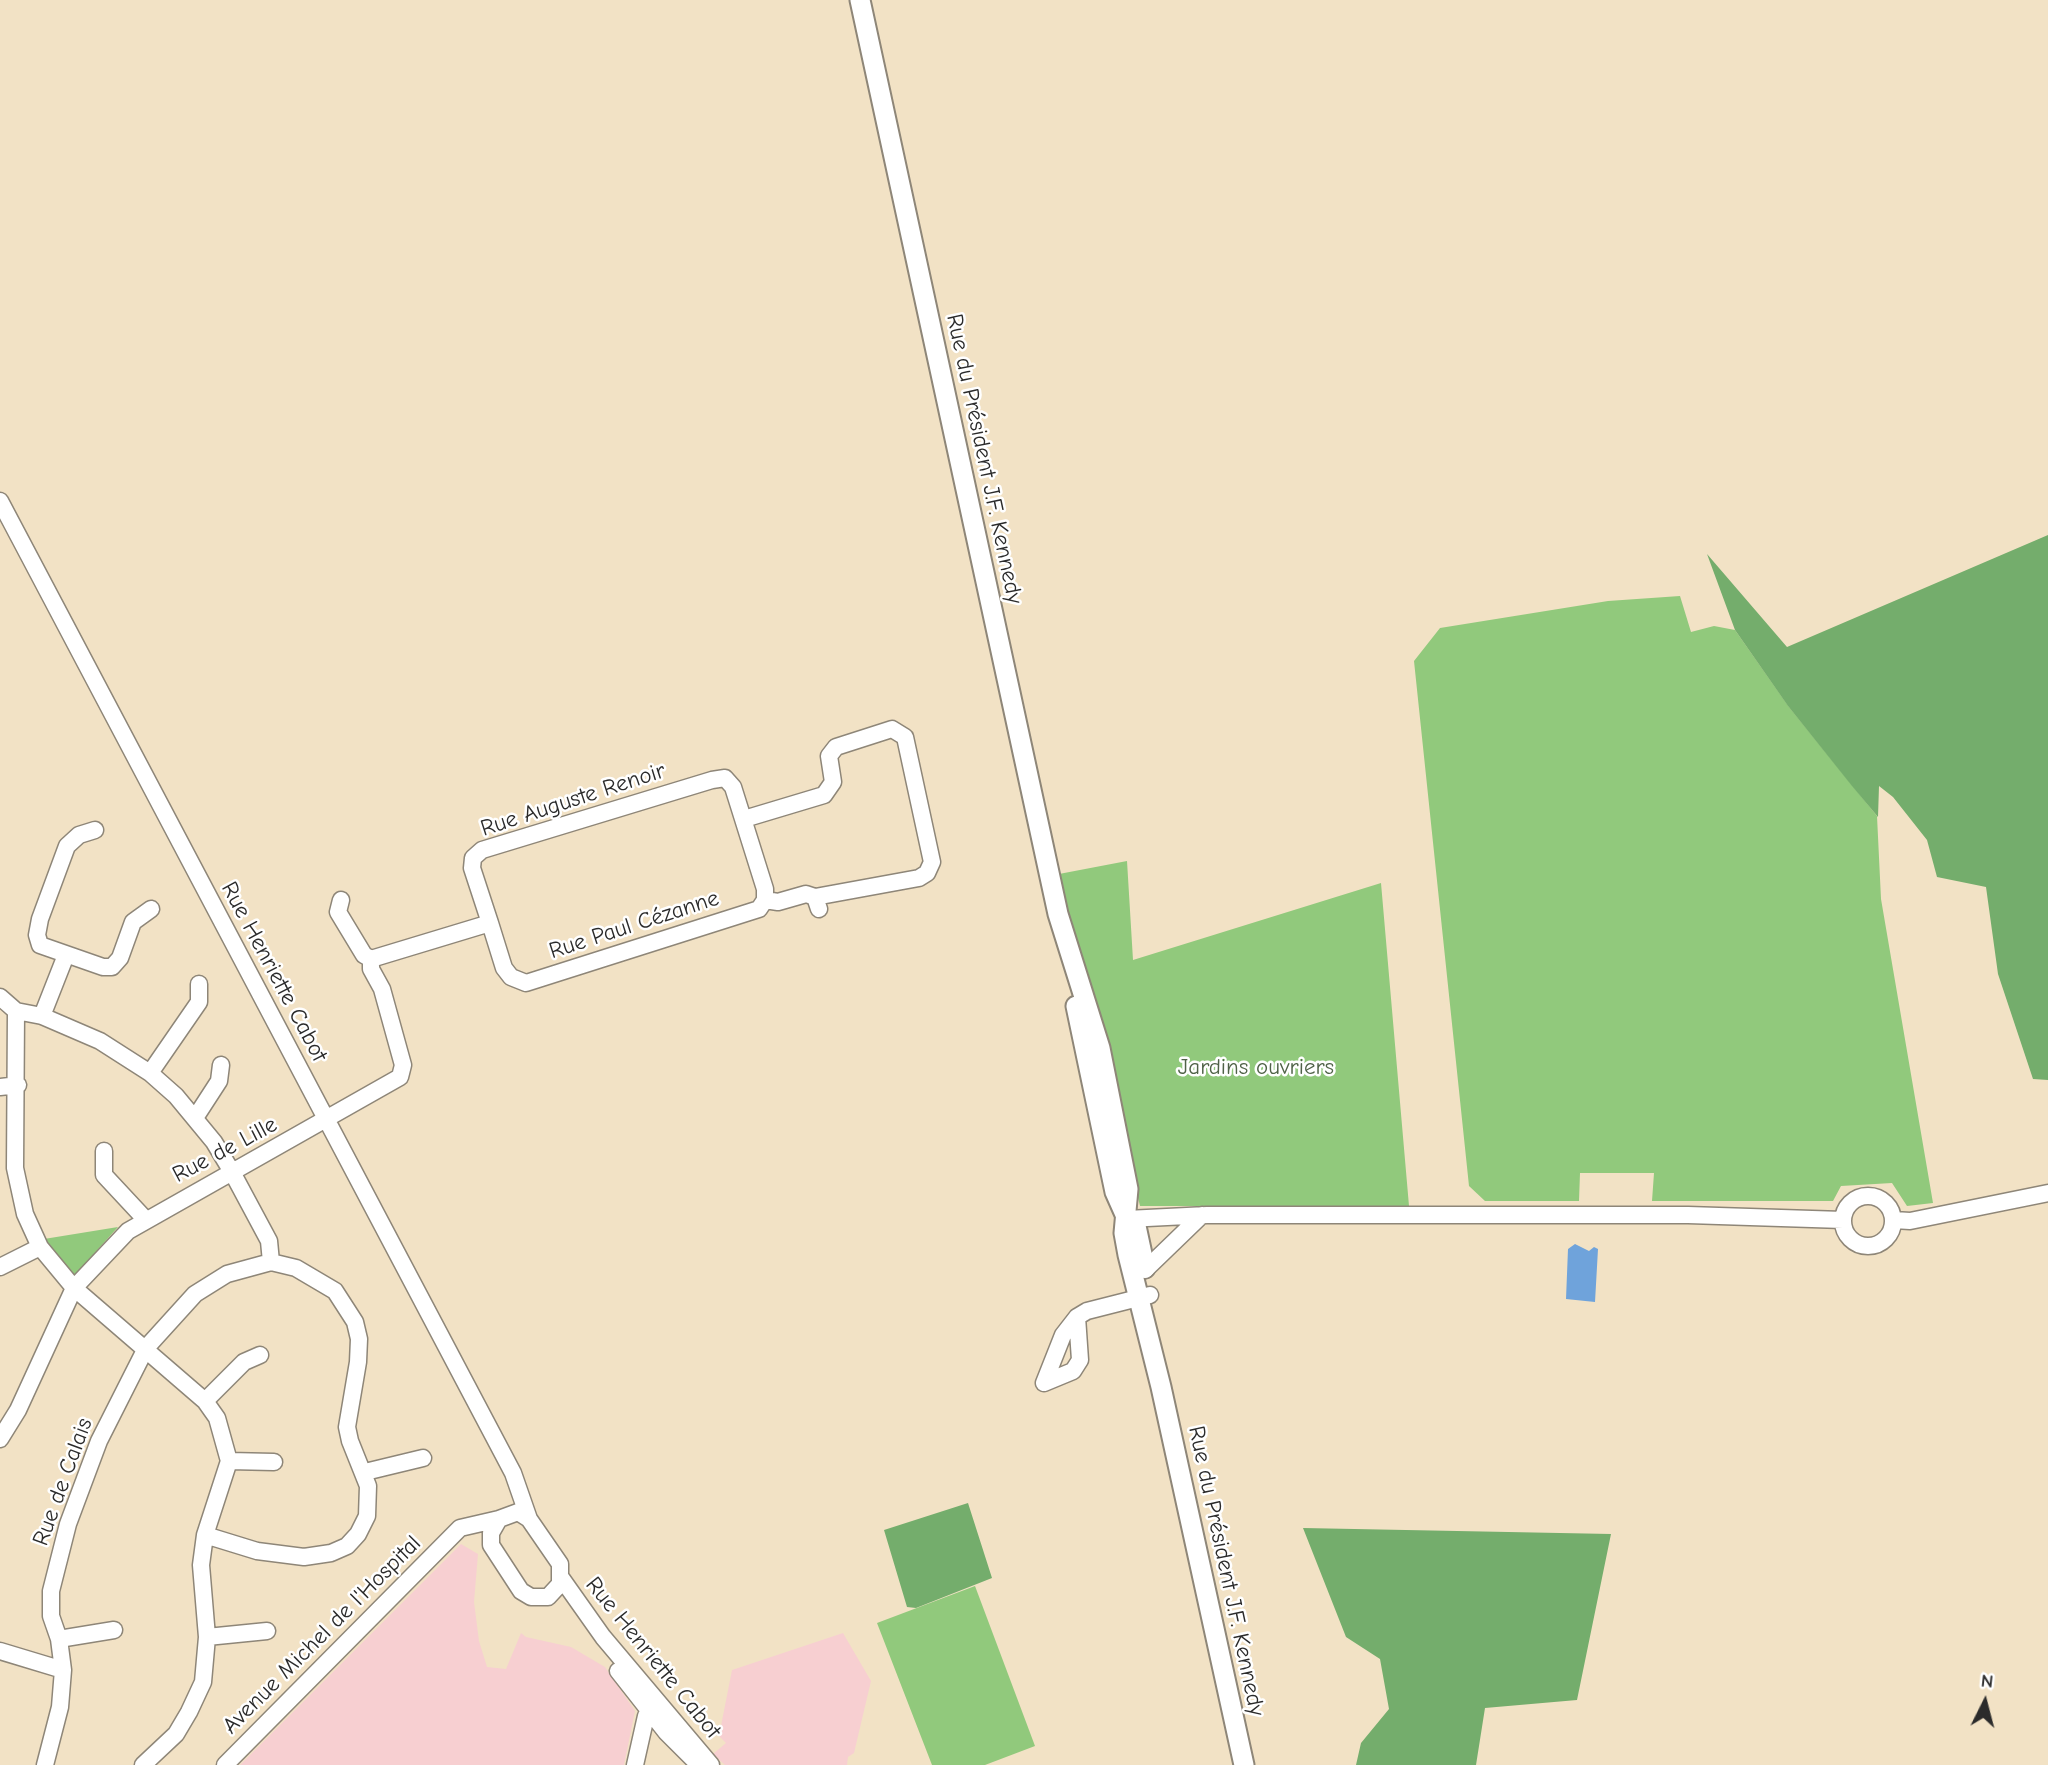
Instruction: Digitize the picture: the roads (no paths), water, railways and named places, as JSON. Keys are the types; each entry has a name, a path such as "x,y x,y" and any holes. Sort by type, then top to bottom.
{"main road":[{"name":"Rue du Président J.F. Kennedy","path":"860,0 1061,927 1100,1048 1128,1189 1124,1233 1143,1296 1244,1765"},
{"name":"Rue du Président J.F. Kennedy","path":"1127,1219 1136,1226 1145,1270 1143,1296"}],"street":[{"name":"Rue Henriette Cabot","path":"0,501 508,1464 529,1519 560,1564 562,1579 603,1637 698,1757"},
{"path":"744,819 824,795 833,782 829,756 836,747 892,729 905,737 932,862 927,873 919,878 817,903 806,894 778,902 765,900"},
{"name":"Rue Auguste Renoir","path":"490,923 472,868 473,858 482,850 725,778 733,787 744,819 765,900"},
{"path":"95,830 79,835 67,846 40,919 37,935 40,945 103,967 112,967 120,958 133,922 151,909"},
{"path":"341,900 338,912 363,955 371,959 490,923"},
{"name":"Rue Paul Cézanne","path":"490,923 504,968 511,977 526,983 758,909 765,900"},
{"path":"42,1016 66,955"},
{"path":"327,1121 394,1082 403,1065 382,989 371,969 371,959"},
{"path":"150,1073 199,1002 199,984"},
{"path":"0,997 16,1011 42,1016 100,1041 150,1073 195,1118 232,1172 269,1241 271,1262 296,1268 321,1281 346,1303 355,1322 359,1339 358,1362 347,1427 356,1459 365,1472 369,1501 367,1516 358,1534 347,1546 331,1553 282,1556 205,1535"},
{"path":"16,1011 18,1085 15,1168 26,1214 40,1247 74,1288 205,1401 217,1418 229,1461 205,1535 200,1581 207,1637 202,1682 190,1712 176,1734 143,1765"},
{"path":"195,1118 219,1081 221,1065"},
{"path":"0,1087 18,1085"},
{"name":"Rue de Lille","path":"0,1439 18,1410 74,1288 128,1231 145,1219 327,1121"},
{"path":"104,1151 104,1175 145,1219"},
{"path":"1894,1220 1910,1221 2048,1193"},
{"path":"1868,1196 1888,1206 1894,1220 1893,1228 1884,1241 1868,1247 1853,1241 1844,1228 1843,1220 1848,1205 1868,1196"},
{"path":"1127,1219 1202,1215 1688,1215 1843,1220"},
{"path":"1145,1270 1202,1215"},
{"path":"0,1267 40,1247"},
{"name":"Rue de Calais","path":"45,1765 60,1707 63,1670 59,1639 51,1616 51,1591 68,1524 99,1441 146,1348 195,1294 227,1274 271,1262"},
{"path":"1077,1317 1143,1296"},
{"path":"205,1401 244,1362 260,1355"},
{"path":"365,1472 424,1458"},
{"path":"229,1461 274,1462"},
{"name":"Rue Henriette Cabot","path":"508,1464 511,1490 501,1517 491,1533 491,1545 521,1591 531,1597 548,1597 561,1602 650,1712 698,1757 711,1765"},
{"name":"Avenue Michel de l'Hospital","path":"225,1765 460,1528 518,1513 529,1519"},
{"name":"Avenue Michel de l'Hospital","path":"451,1536 475,1536 491,1545"},
{"path":"548,1597 557,1589 562,1579"},
{"path":"59,1639 114,1630"},
{"path":"207,1637 267,1631"},
{"path":"0,1651 63,1670"},
{"path":"635,1765 646,1716 650,1712"}],"water":[{"path":"1575,1244 1589,1251 1594,1247 1598,1249 1595,1302 1566,1299 1568,1249"}],"park label":[{"name":"Jardins ouvriers","path":"1256,1067"}]}
